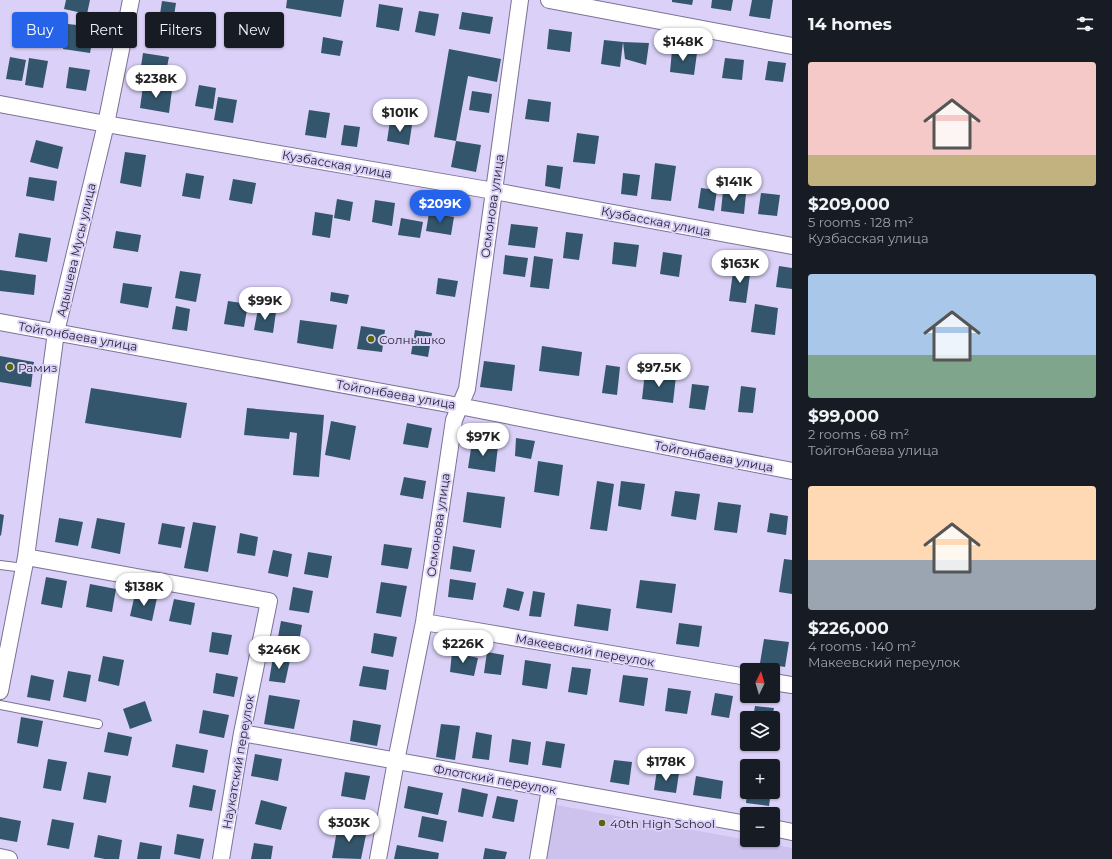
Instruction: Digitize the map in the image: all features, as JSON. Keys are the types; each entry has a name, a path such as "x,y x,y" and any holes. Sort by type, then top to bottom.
{"street":[{"name":"Адышева Мусы улица","path":"0,691 25,563 56,332 106,124 131,0"},
{"name":"Осмонова улица","path":"378,859 424,622 454,420 467,389 520,0"},
{"path":"549,0 792,46"},
{"name":"Кузбасская улица","path":"0,104 106,124 494,191 792,246"},
{"name":"Тойгонбаева улица","path":"0,322 460,406 792,471"},
{"name":"Наукатский переулок","path":"25,563 270,601 242,733 221,859"},
{"name":"Макеевский переулок","path":"424,622 740,676"},
{"path":"780,683 792,685"},
{"name":"Флотский переулок","path":"242,733 740,823"},
{"path":"538,859 550,789"},
{"path":"780,829 792,832"},
{"path":"0,857 9,859"}],"lane":[{"path":"0,565 25,563"},
{"path":"0,705 98,724"}],"shaded area":[{"name":"40th High School","path":"556,805 740,839 740,847 780,846 792,848 792,859 546,859"}],"building":[{"path":"66,0 90,0 87,12 78,12 64,9"},
{"path":"287,0 344,0 341,17 286,8"},
{"path":"672,0 693,0 692,5 672,2"},
{"path":"712,0 733,0 731,11 711,8"},
{"path":"752,0 773,0 770,19 749,16"},
{"path":"162,1 176,3 175,12 160,12"},
{"path":"379,4 403,8 399,31 376,27"},
{"path":"419,11 439,14 435,36 415,32"},
{"path":"462,12 493,17 490,34 459,29"},
{"path":"68,24 76,25 76,48 91,48 90,53 63,49 68,48"},
{"path":"549,29 572,32 570,52 547,49"},
{"path":"323,37 343,41 340,56 321,53"},
{"path":"604,40 623,42 620,67 601,64"},
{"path":"623,42 649,43 646,65 625,59"},
{"path":"449,49 501,59 497,82 468,76 456,141 434,137"},
{"path":"672,50 697,53 694,75 670,72"},
{"path":"143,53 169,57 165,77 140,73"},
{"path":"10,57 26,60 22,81 6,79"},
{"path":"29,58 48,61 43,88 25,85"},
{"path":"725,58 744,60 742,80 722,78"},
{"path":"768,61 786,63 783,82 765,80"},
{"path":"69,67 90,70 86,91 66,88"},
{"path":"199,85 216,88 213,109 195,106"},
{"path":"143,86 172,90 169,113 140,108"},
{"path":"472,91 492,94 489,113 469,110"},
{"path":"218,97 237,100 233,123 214,120"},
{"path":"528,99 551,102 549,122 525,119"},
{"path":"309,110 330,113 326,138 305,135"},
{"path":"390,121 412,125 409,145 387,141"},
{"path":"344,125 360,127 357,147 341,145"},
{"path":"577,133 599,136 595,164 573,162"},
{"path":"36,140 63,147 58,169 30,162"},
{"path":"456,141 481,145 476,172 451,167"},
{"path":"125,152 146,155 141,187 120,183"},
{"path":"655,163 676,166 671,201 651,199"},
{"path":"547,165 563,167 560,189 545,186"},
{"path":"186,173 204,176 200,199 182,196"},
{"path":"623,173 640,175 637,196 621,194"},
{"path":"29,177 57,181 54,201 26,196"},
{"path":"233,179 256,183 252,204 229,200"},
{"path":"701,188 717,190 714,211 698,208"},
{"path":"723,191 746,194 744,214 721,211"},
{"path":"761,193 780,195 777,216 758,214"},
{"path":"337,199 353,202 350,221 334,218"},
{"path":"375,200 395,203 392,226 372,222"},
{"path":"315,212 333,215 330,238 312,235"},
{"path":"429,213 454,217 451,235 426,231"},
{"path":"401,218 423,222 420,238 398,235"},
{"path":"511,224 538,227 535,248 508,245"},
{"path":"116,231 141,235 138,252 113,248"},
{"path":"566,232 583,234 579,260 563,258"},
{"path":"19,233 51,238 47,262 15,257"},
{"path":"614,242 639,245 636,267 612,264"},
{"path":"663,252 682,255 679,277 660,274"},
{"path":"505,255 528,258 525,277 503,274"},
{"path":"534,256 553,259 549,289 530,287"},
{"path":"734,265 751,267 746,303 729,301"},
{"path":"779,266 792,268 792,289 776,287"},
{"path":"0,270 36,275 34,295 0,291"},
{"path":"180,271 201,274 196,302 175,298"},
{"path":"438,278 458,281 455,297 436,294"},
{"path":"123,283 152,287 148,308 120,303"},
{"path":"331,292 349,295 347,304 330,301"},
{"path":"228,301 248,304 244,327 224,324"},
{"path":"755,304 778,308 775,335 751,332"},
{"path":"176,306 190,309 187,331 172,329"},
{"path":"258,309 276,312 273,333 254,330"},
{"path":"300,320 337,325 333,349 297,343"},
{"name":"Солнышко","path":"361,326 385,330 382,352 357,349"},
{"path":"415,330 432,333 428,357 411,354"},
{"path":"542,346 582,352 579,376 539,371"},
{"path":"0,356 34,362 31,387 0,382"},
{"path":"484,361 515,365 512,391 480,387"},
{"path":"606,365 620,367 617,395 602,393"},
{"path":"645,372 676,376 673,403 642,399"},
{"path":"692,384 709,386 705,410 689,408"},
{"path":"741,386 756,388 753,413 738,412"},
{"path":"91,388 187,403 181,438 85,423"},
{"path":"247,408 324,415 319,477 293,475 297,433 290,432 289,439 244,435"},
{"path":"331,421 356,426 350,460 325,455"},
{"path":"407,423 432,428 428,448 403,444"},
{"path":"516,438 535,441 531,459 515,456"},
{"path":"472,442 498,446 495,472 468,468"},
{"path":"538,461 563,465 559,496 534,492"},
{"path":"404,477 426,481 423,499 400,495"},
{"path":"597,481 614,484 607,531 590,529"},
{"path":"621,481 645,484 641,510 618,506"},
{"path":"675,491 700,494 696,520 671,516"},
{"path":"467,492 505,497 501,528 463,522"},
{"path":"718,502 741,505 737,533 714,530"},
{"path":"770,513 788,516 786,535 767,532"},
{"path":"0,514 4,515 1,536 0,535"},
{"path":"59,518 83,522 78,546 55,542"},
{"path":"97,518 125,523 120,554 91,548"},
{"path":"193,522 216,526 208,572 184,568"},
{"path":"162,523 185,527 181,548 158,544"},
{"path":"240,533 258,537 255,556 237,553"},
{"path":"384,544 412,548 408,569 381,565"},
{"path":"453,546 475,550 471,572 450,569"},
{"path":"273,550 292,554 288,577 268,573"},
{"path":"308,552 332,556 328,578 304,574"},
{"path":"784,559 792,560 792,594 779,592"},
{"path":"46,577 67,581 62,608 41,604"},
{"path":"450,579 476,583 473,600 448,597"},
{"path":"640,580 676,584 672,613 636,608"},
{"path":"381,582 407,586 401,617 376,613"},
{"path":"90,584 116,589 112,612 86,607"},
{"path":"293,587 313,591 309,613 289,610"},
{"path":"507,588 524,592 519,611 503,607"},
{"path":"533,591 545,593 541,617 529,616"},
{"path":"135,594 157,598 152,621 130,616"},
{"path":"174,599 195,603 191,625 169,621"},
{"path":"577,604 611,609 608,631 574,626"},
{"path":"281,621 302,625 297,652 276,648"},
{"path":"679,623 702,626 699,647 676,644"},
{"path":"212,632 232,635 228,655 209,652"},
{"path":"374,633 397,637 393,657 371,653"},
{"path":"764,639 789,642 785,667 780,666 780,663 760,663"},
{"path":"452,652 478,658 474,676 450,672"},
{"path":"487,652 504,655 501,675 484,673"},
{"path":"103,656 124,660 119,686 98,681"},
{"path":"273,657 290,660 285,683 269,681"},
{"path":"525,660 551,664 547,689 522,685"},
{"path":"363,666 389,670 386,690 359,686"},
{"path":"572,667 591,669 587,695 568,692"},
{"path":"68,671 91,675 86,702 63,697"},
{"path":"216,673 238,677 234,697 213,693"},
{"path":"31,675 54,680 50,701 27,697"},
{"path":"623,675 648,678 644,706 619,702"},
{"path":"668,688 691,691 687,714 665,711"},
{"path":"715,693 733,696 729,718 711,715"},
{"path":"269,695 300,700 294,729 264,724"},
{"path":"145,701 152,721 130,729 123,709"},
{"path":"755,706 774,708 773,711 754,711"},
{"path":"203,710 229,715 224,738 199,733"},
{"path":"21,717 43,721 38,747 17,743"},
{"path":"353,720 381,725 377,746 350,741"},
{"path":"441,724 460,726 455,760 436,757"},
{"path":"108,732 132,737 128,756 104,752"},
{"path":"476,732 492,735 489,760 472,758"},
{"path":"512,739 531,742 528,765 509,762"},
{"path":"546,741 565,744 561,768 542,765"},
{"path":"176,744 208,750 204,773 172,767"},
{"path":"255,754 282,759 278,781 251,776"},
{"path":"48,759 67,762 61,791 43,788"},
{"path":"614,760 632,762 629,785 610,782"},
{"path":"657,770 679,773 676,793 654,790"},
{"path":"88,772 111,776 106,803 83,799"},
{"path":"345,772 370,776 365,800 341,796"},
{"path":"696,776 723,781 721,799 693,795"},
{"path":"193,785 216,790 212,811 189,807"},
{"path":"408,786 443,793 438,815 404,808"},
{"path":"462,788 488,794 483,817 458,812"},
{"path":"497,796 518,800 514,822 492,818"},
{"path":"746,799 770,799 769,806 746,803"},
{"path":"261,800 287,807 281,830 255,824"},
{"path":"422,816 447,821 443,842 418,837"},
{"path":"0,817 21,821 17,842 0,839"},
{"path":"52,819 74,823 69,849 47,845"},
{"path":"338,825 367,830 361,859 332,858"},
{"path":"177,834 204,839 200,859 174,854"},
{"path":"98,835 122,840 119,859 94,857"},
{"path":"140,842 162,846 160,859 137,859"},
{"path":"254,843 273,846 271,859 251,859"},
{"path":"397,845 439,853 438,859 394,859"},
{"path":"485,848 507,852 505,859 483,859"}],"place":[{"name":"Солнышко","path":"371,339"},
{"name":"Рамиз","path":"10,367"},
{"name":"40th High School","path":"602,823"}]}
